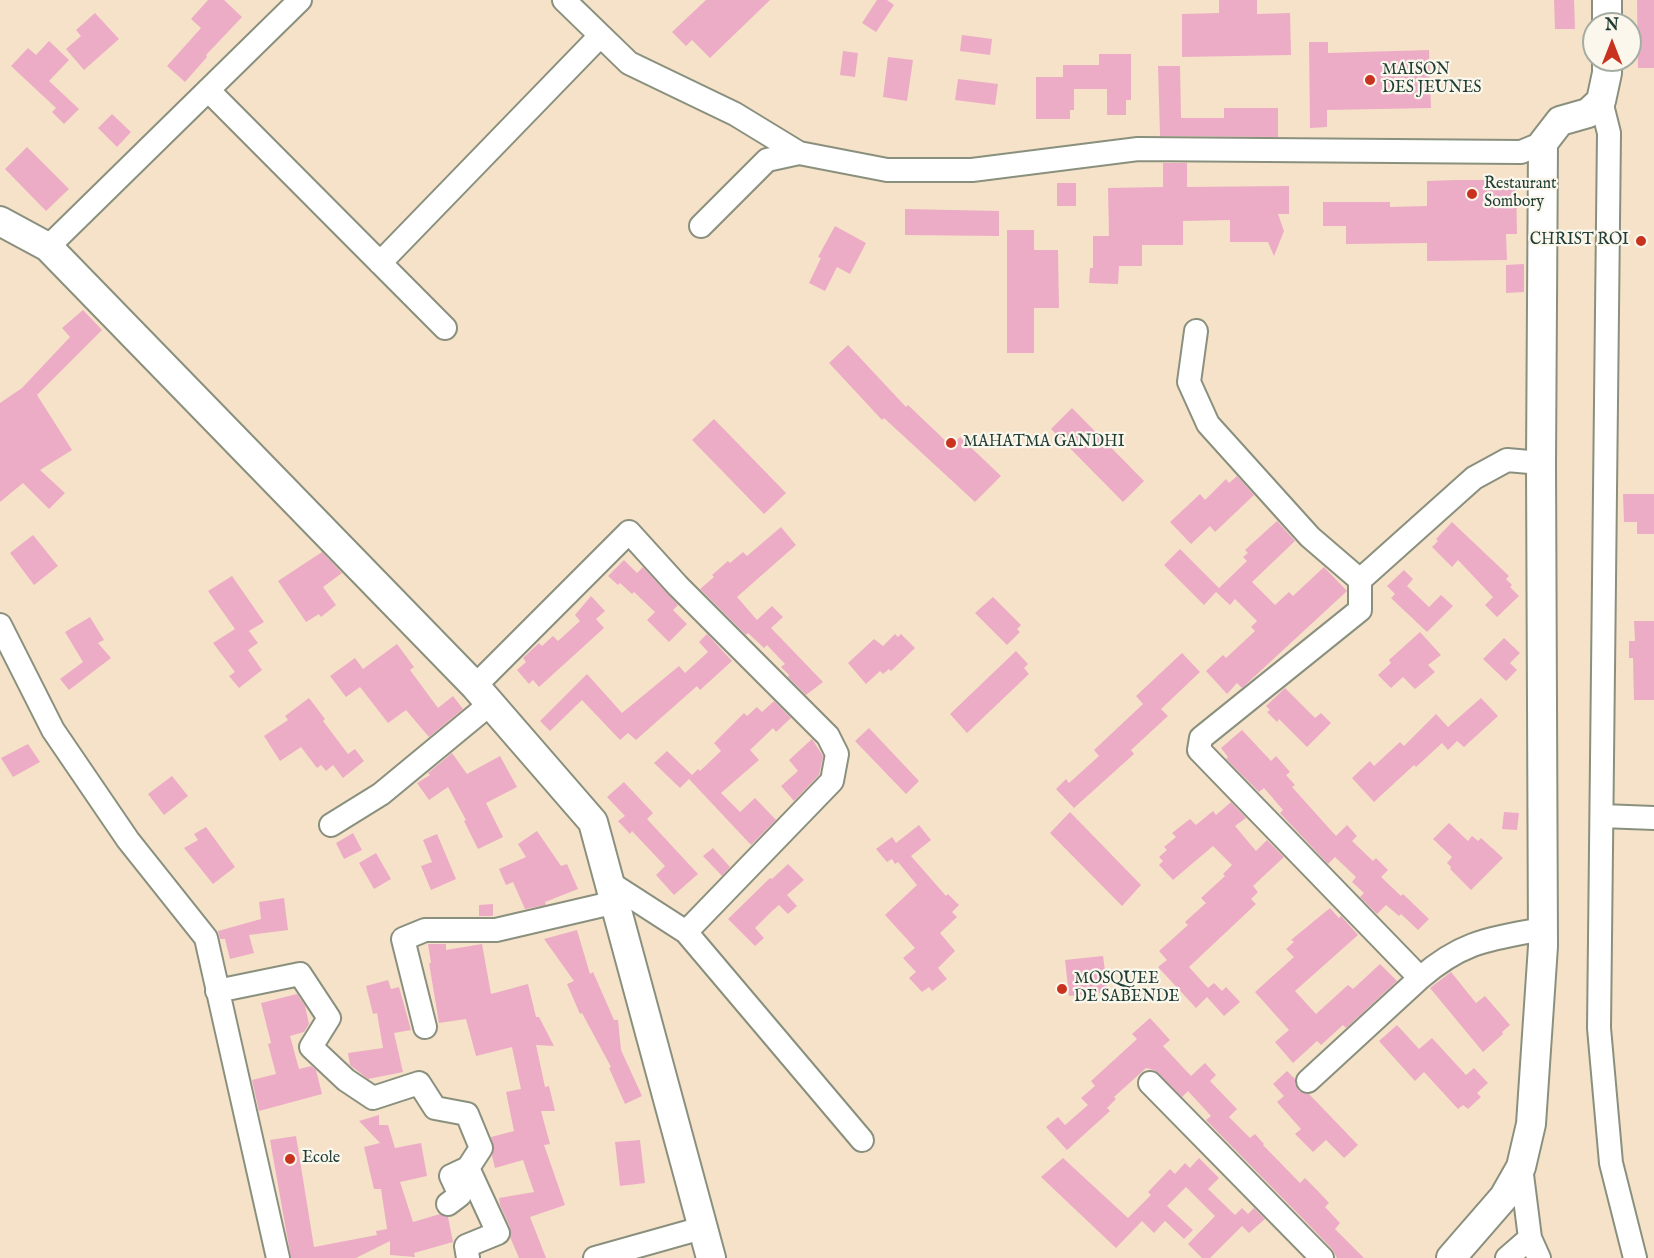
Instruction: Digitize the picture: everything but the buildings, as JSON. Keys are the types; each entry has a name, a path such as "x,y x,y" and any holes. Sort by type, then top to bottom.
{"main road":[{"path":"1451,1258 1504,1197 1521,1167 1531,1124 1543,928 1541,463 1543,143 1560,121 1588,113 1600,101 1607,72"},
{"path":"0,221 48,247 482,695 592,822 613,892 711,1258"}],"street":[{"path":"48,247 300,0"},
{"path":"564,0 629,63 735,114 800,153 886,170 972,170 1138,149 1521,152 1543,143"},
{"path":"380,263 600,36"},
{"path":"208,90 445,328"},
{"path":"1600,101 1609,133 1599,1028 1611,1163 1635,1258"},
{"path":"701,226 767,160 800,153"},
{"path":"1196,331 1189,382 1208,424 1310,537 1360,580"},
{"path":"1420,978 1199,750 1201,738 1360,610 1360,580 1474,478 1507,460 1541,463"},
{"path":"331,825 381,794 482,695 628,532 678,586 828,736 837,754 832,782 686,932"},
{"path":"0,625 53,730 128,840 206,938 278,1258"},
{"path":"1602,816 1654,818"},
{"path":"425,1027 403,939 425,930 496,930 613,892 686,932 862,1140"},
{"path":"1308,1082 1440,961 1460,948 1485,940 1543,928"},
{"path":"217,991 300,974 329,1018 310,1047 346,1080 373,1098 419,1083 435,1108 467,1114 481,1148 468,1168 451,1176 460,1195 448,1204"},
{"path":"1150,1083 1322,1258"},
{"path":"1507,1258 1535,1248 1521,1167"},
{"path":"468,1168 498,1233 466,1246 468,1258"},
{"path":"608,1256 702,1228"}],"place":[{"name":"MAISON DES JEUNES","path":"1370,80"},
{"name":"Restaurant Sombory","path":"1472,194"},
{"name":"CHRIST ROI","path":"1641,241"},
{"name":"MAHATMA GANDHI","path":"951,443"},
{"name":"MOSQUEE DE SABENDE","path":"1062,989"},
{"name":"Ecole","path":"290,1159"}]}
